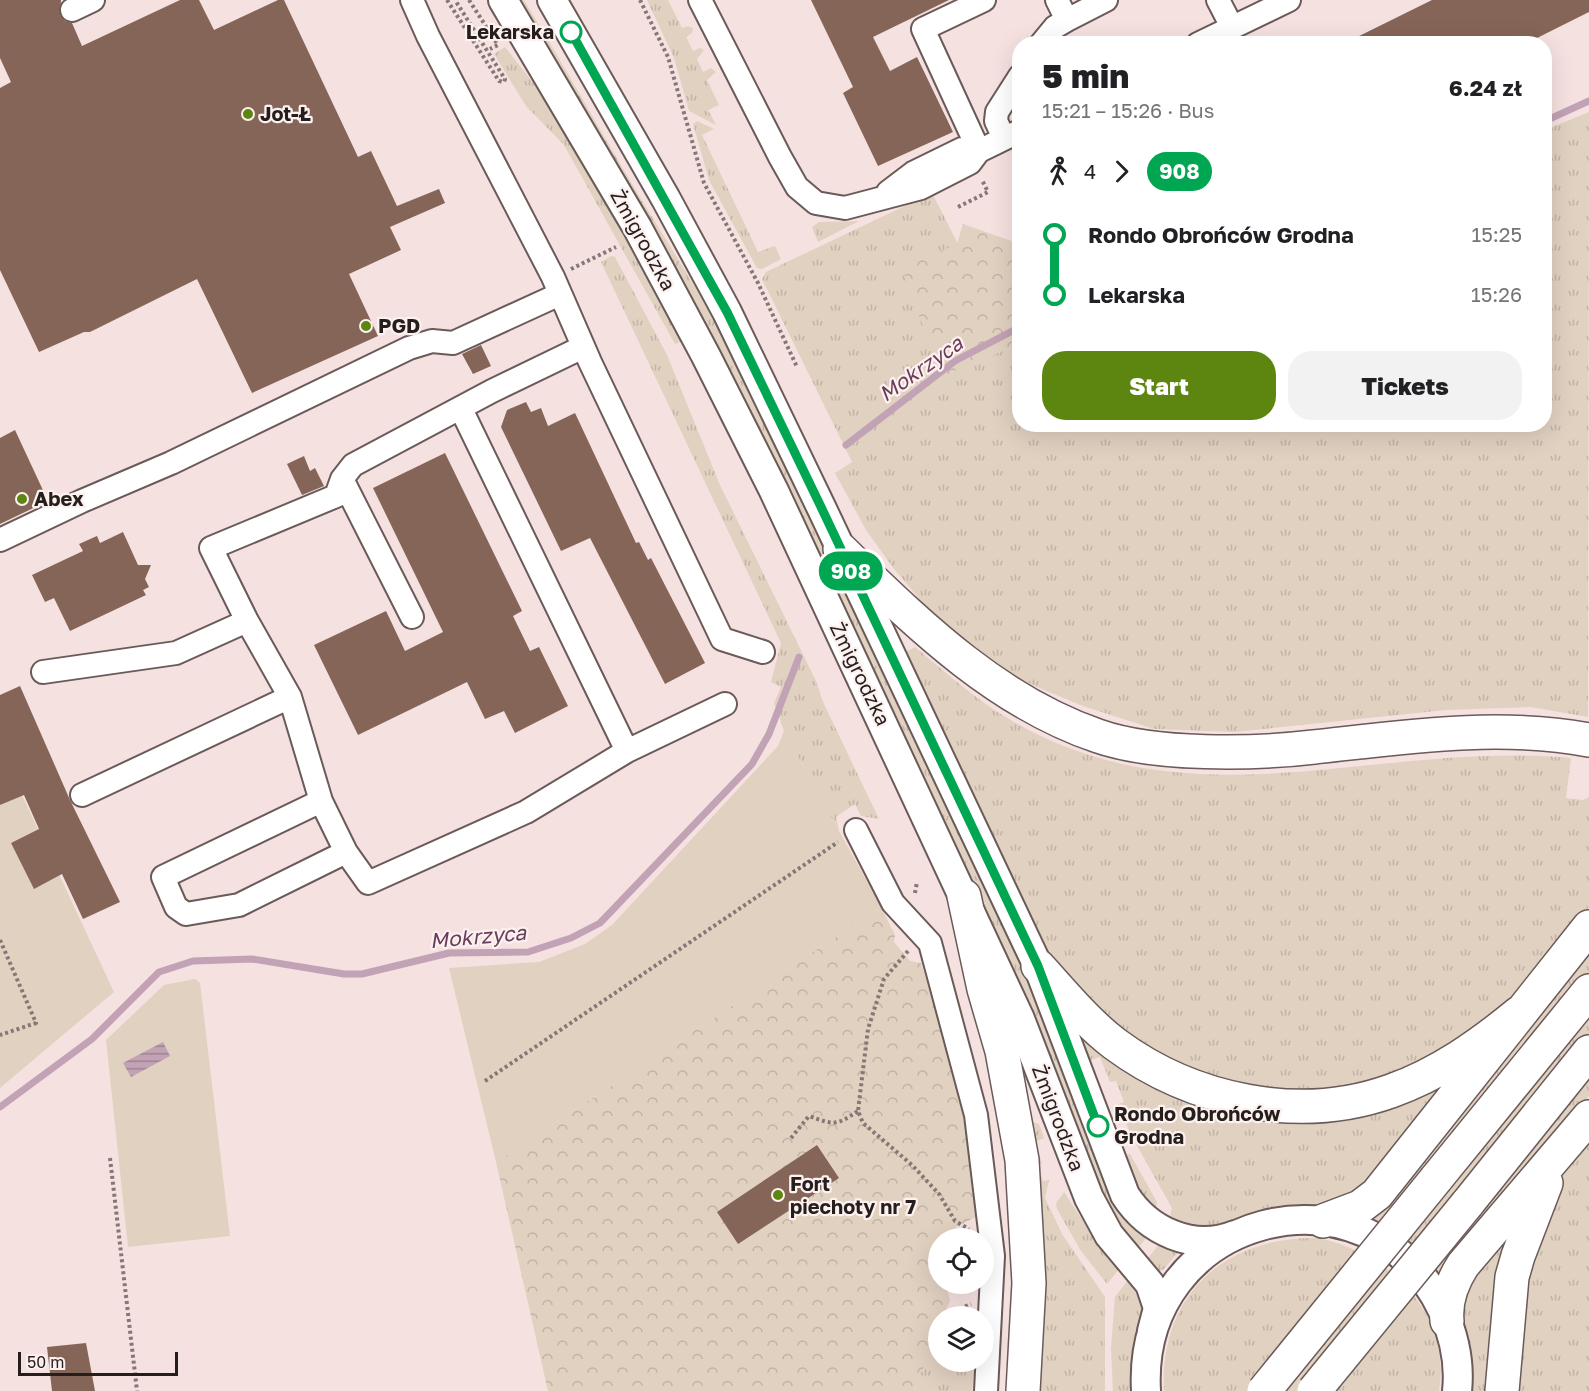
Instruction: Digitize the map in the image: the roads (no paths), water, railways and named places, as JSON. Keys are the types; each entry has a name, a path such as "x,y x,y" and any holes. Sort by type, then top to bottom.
{"highway":[{"path":"840,549 913,619 976,671 1046,715 1100,737 1180,751 1296,749 1411,736 1494,732 1565,736 1589,740"},
{"path":"964,896 984,989 1002,1051 1022,1160 1029,1283 1023,1391"},
{"path":"1323,1221 1360,1207 1377,1194 1589,927"},
{"path":"1038,966 1104,1034 1137,1059 1171,1077 1217,1095 1275,1105 1340,1103 1390,1092 1463,1056 1519,1013"},
{"path":"1264,1391 1589,991"},
{"path":"1314,1391 1589,1052"},
{"path":"1447,1321 1450,1292 1463,1265 1589,1117"},
{"path":"1502,1391 1512,1277 1529,1222 1562,1150"}],"main road":[{"name":"Żmigrodzka","path":"503,0 637,227 706,356 774,491 1020,1019 1089,1198 1109,1235 1145,1275 1153,1290 1158,1308 1152,1331"},
{"name":"Żmigrodzka","path":"552,0 727,312 1038,966 1121,1186 1132,1206 1146,1221 1167,1234 1185,1239 1212,1239 1235,1235"},
{"path":"1146,1391 1148,1349 1152,1331 1177,1281 1201,1256 1235,1235 1280,1221 1323,1221 1352,1228 1393,1249 1425,1281 1447,1321 1457,1359 1457,1391"}],"lane":[{"path":"72,10 93,0"},
{"path":"412,0 556,286 722,639 764,652"},
{"path":"700,0 780,157 802,193 816,203 834,208 863,204 921,188 976,156 1012,134 996,121 997,112 1012,89"},
{"path":"976,156 923,29 984,0"},
{"path":"1048,36 1055,27 1062,10 1106,0"},
{"path":"1218,0 1232,27"},
{"path":"1214,36 1289,0"},
{"path":"0,540 82,501 171,463 409,348 432,341 453,343 556,286"},
{"path":"583,347 492,391 353,465 342,479 336,496 211,548 247,621 290,696 321,801 346,852 368,883 525,812 627,752 725,704"},
{"path":"462,409 627,752"},
{"path":"342,479 412,617"},
{"path":"43,672 176,653 247,621"},
{"path":"82,795 290,696"},
{"path":"321,801 163,877 172,899 176,907 186,914 239,905 346,852"},
{"path":"850,834 893,903 923,935 935,959 976,1115 984,1165 993,1256 986,1391"}],"waterway":[{"name":"Mokrzyca","path":"1552,118 1589,101"},
{"name":"Mokrzyca","path":"846,445 955,361 1012,331"},
{"name":"Mokrzyca","path":"0,1107 92,1039 159,972 193,961 252,959 344,974 362,974 449,953 528,952 571,938 600,923 752,764 769,734 799,657"}],"place":[{"name":"Lekarska","path":"571,32"},
{"name":"Jot-Ł","path":"248,114"},
{"name":"PGD","path":"366,326"},
{"name":"Abex","path":"22,499"},
{"name":"Rondo Obrońców Grodna","path":"1098,1126"},
{"name":"Fort piechoty nr 7","path":"778,1195"}]}
